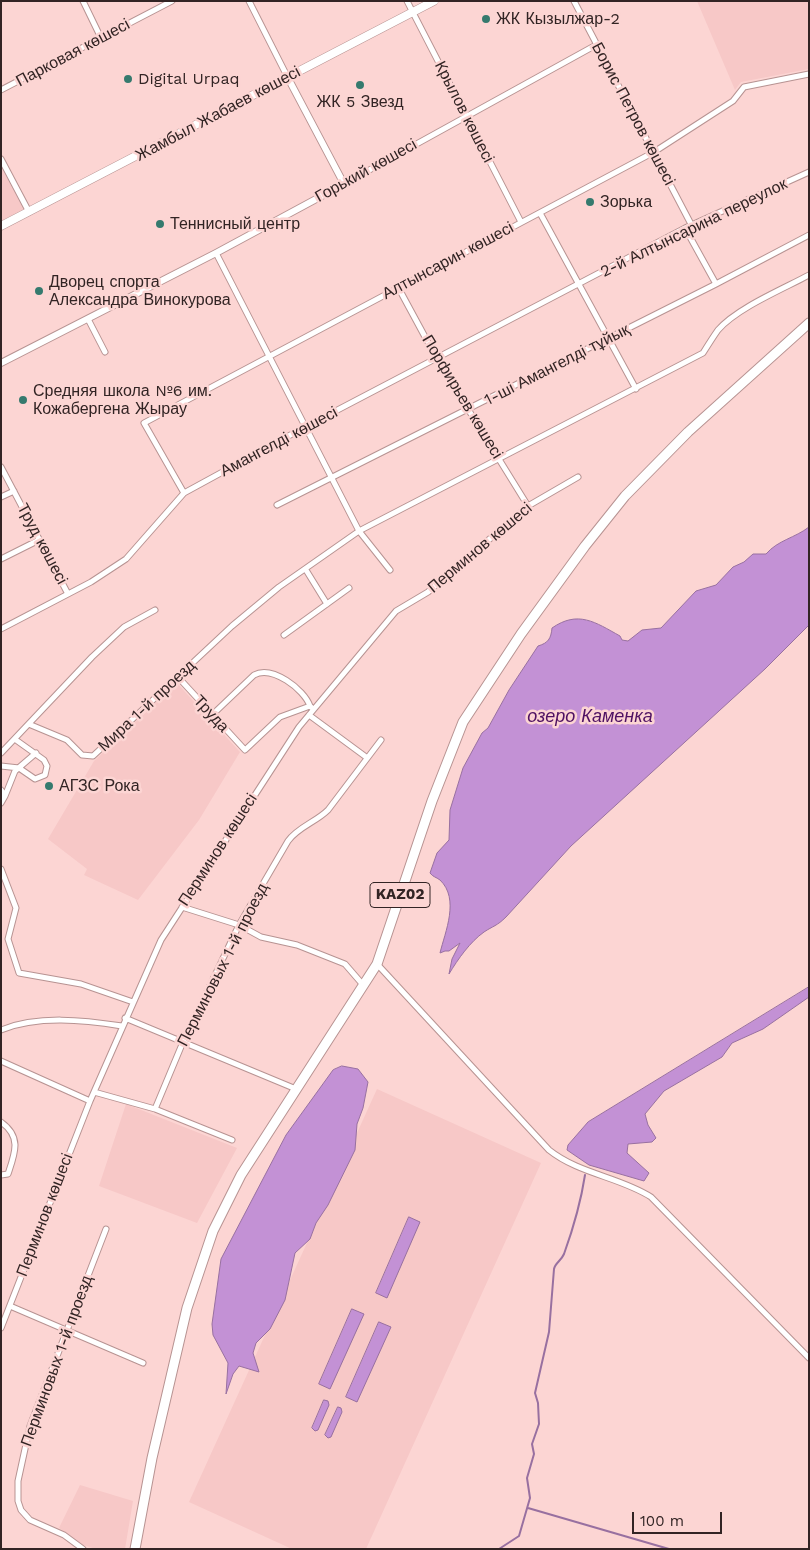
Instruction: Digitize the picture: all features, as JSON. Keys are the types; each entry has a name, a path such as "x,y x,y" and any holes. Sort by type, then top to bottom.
{"highway":[{"name":"KAZ02","path":"135,1549 176,1352 199,1269 213,1231 234,1187 364,986 376,964 458,732 479,697 585,546 625,496 688,432 809,323"}],"main road":[{"name":"Жамбыл Жабаев көшесі","path":"1,226 434,1"}],"street":[{"path":"83,1 102,38"},
{"name":"Парковая көшесі","path":"1,90 172,1"},
{"path":"248,1 344,184"},
{"name":"Крылов көшесі","path":"407,1 521,222"},
{"name":"Борис Петров көшесі","path":"574,1 692,226"},
{"name":"Горький көшесі","path":"1,363 216,253 467,117 596,44"},
{"name":"Алтынсарин көшесі","path":"184,493 144,422 654,152 732,101 744,87 809,74"},
{"path":"1,159 29,212"},
{"name":"2-й Алтынсарина переулок","path":"579,285 685,228 809,172"},
{"path":"540,213 636,389"},
{"path":"685,228 716,284"},
{"name":"1-ші Амангелді тұйық","path":"277,505 716,284 809,235"},
{"path":"216,253 359,531 390,570"},
{"path":"327,604 306,570 359,531 636,389 703,352 719,329 729,321 755,304 809,275"},
{"name":"Амангелді көшесі","path":"1,629 68,594 126,559 184,493 305,426 579,285"},
{"name":"Порфирьев көшесі","path":"398,287 437,358 528,506"},
{"path":"88,319 105,352"},
{"name":"Труд көшесі","path":"1,468 68,594"},
{"name":"Перминов көшесі","path":"1,1328 90,1101 161,940 248,804 309,715 311,708 392,614 433,588 528,506 578,477"},
{"path":"1,497 14,491"},
{"path":"1,559 40,540"},
{"name":"Мира 1-й проезд","path":"31,725 67,740 80,754 91,757 232,626 279,587 306,570"},
{"path":"284,636 349,588"},
{"path":"1,753 31,725 92,657 124,628 155,610"},
{"path":"212,715 254,675 261,672 273,674 292,684 306,696 311,708"},
{"name":"Труда","path":"178,677 245,750 280,717 311,708"},
{"path":"309,715 366,758"},
{"path":"1,766 19,768 31,778 42,778 47,766 44,760 16,740"},
{"name":"Перминовых 1-й проезд","path":"155,1109 183,1042 239,925 291,836 320,818 328,810 381,740"},
{"path":"1,803 12,776 36,753"},
{"path":"1,790 5,796"},
{"path":"1,869 16,908 8,939 20,974 81,984 133,1002"},
{"path":"182,907 239,925 261,937 297,945 345,964 364,986"},
{"path":"376,964 549,1150 566,1161 635,1188 651,1197 809,1358"},
{"path":"125,1018 296,1089"},
{"path":"1,1030 22,1022 87,1020 122,1026"},
{"path":"1,1060 90,1101"},
{"path":"94,1092 155,1109 232,1140"},
{"path":"1,1122 13,1132 15,1144 8,1174 1,1175"},
{"name":"Перминовых 1-й проезд","path":"83,1549 64,1535 30,1520 21,1510 18,1494 21,1464 30,1426 69,1331 106,1230"},
{"path":"10,1306 144,1363"}],"shaded area":[{"path":"697,1 809,1 809,69 741,82 735,90"},
{"path":"1,166 24,209 1,221"},
{"path":"177,683 240,752 199,820 138,900 84,875 87,869 48,839 94,761"},
{"path":"377,1089 541,1163 366,1549 292,1549 189,1502"},
{"path":"126,1104 237,1148 197,1223 99,1186"},
{"path":"80,1485 133,1501 125,1549 96,1549 83,1545 59,1528"}],"water":[{"name":"озеро Каменка","path":"809,527 809,625 765,669 571,846 506,917 474,941 449,974 452,959 460,943 449,951 440,953 449,916 449,896 440,880 430,873 437,853 449,840 450,810 463,768 482,733 488,728 509,690 538,646 548,640 552,628 570,620 586,620 620,636 622,640 628,641 642,630 661,628 696,591 716,585 733,567 744,562 753,554 766,554 776,545"},
{"path":"809,987 809,997 763,1029 732,1043 722,1057 664,1091 645,1114 648,1125 656,1138 652,1142 628,1144 627,1153 649,1173 644,1181 589,1165 567,1150 568,1145 588,1122"},
{"path":"342,1066 358,1069 368,1082 363,1108 357,1124 355,1150 328,1205 316,1223 310,1239 295,1253 285,1300 270,1329 256,1343 253,1353 259,1372 239,1366 233,1374 226,1394 228,1363 213,1335 212,1324 221,1259 286,1135 333,1070"},
{"path":"409,1217 420,1222 387,1298 376,1293"},
{"path":"352,1309 364,1314 330,1389 319,1384"},
{"path":"379,1322 391,1327 357,1402 346,1397"},
{"path":"324,1400 328,1401 329,1405 318,1430 315,1431 312,1428"},
{"path":"338,1407 341,1408 342,1412 331,1437 328,1438 325,1435"}],"waterway":[{"path":"499,1549 519,1536 530,1498 527,1478 534,1454 532,1444 539,1424 538,1403 535,1393 549,1332 554,1269 563,1256 574,1225 585,1175"},
{"path":"528,1508 669,1549"}],"place":[{"name":"ЖК Кызылжар-2","path":"486,19"},
{"name":"Digital Urpaq","path":"128,79"},
{"name":"ЖК 5 Звезд","path":"360,85"},
{"name":"Зорька","path":"590,202"},
{"name":"Теннисный центр","path":"160,224"},
{"name":"Дворец спорта Александра Винокурова","path":"39,291"},
{"name":"Средняя школа №6 им. Кожабергена Жырау","path":"23,400"},
{"name":"АГЗС Рока","path":"49,786"}]}
